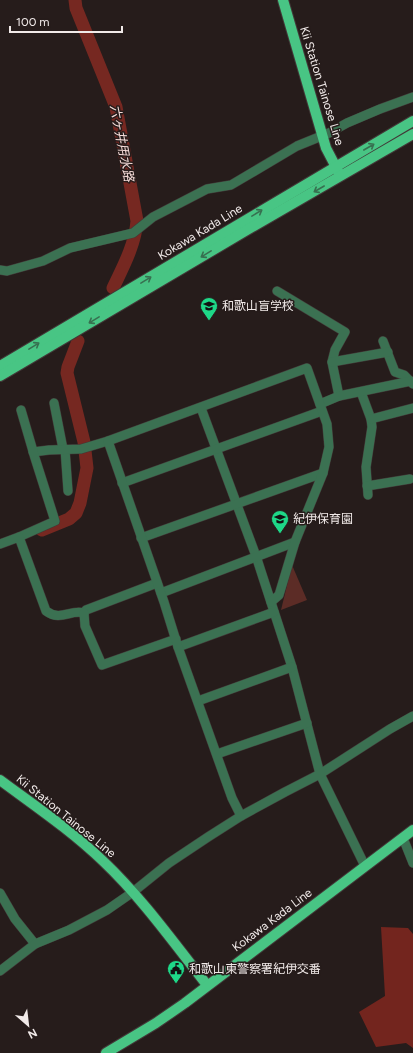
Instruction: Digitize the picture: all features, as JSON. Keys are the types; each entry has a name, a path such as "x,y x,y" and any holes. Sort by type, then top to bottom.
{"main road":[{"name":"Kii Station Tainose Line","path":"283,0 322,136 326,148 341,177"},
{"name":"Kokawa Kada Line","path":"0,366 413,121"},
{"name":"Kokawa Kada Line","path":"0,376 413,134"},
{"name":"Kii Station Tainose Line","path":"0,780 53,819 103,861 133,892 208,985"},
{"name":"Kokawa Kada Line","path":"106,1053 156,1023 185,1003 413,830"}],"street":[{"path":"0,270 7,271 43,261 70,248 133,233 153,217 207,189 231,185 297,146 380,109 413,97"},
{"path":"277,291 345,332 335,350 332,362 339,396"},
{"path":"384,341 395,372 404,375 412,383"},
{"path":"332,362 388,352"},
{"path":"33,452 91,447 307,368 327,424 329,447 323,473 295,542 279,595 271,602"},
{"path":"122,483 216,449 321,408 339,396 412,383"},
{"path":"362,392 371,419 372,427 366,467 367,491 410,479"},
{"path":"54,403 64,449 68,491"},
{"path":"201,408 256,556 271,602 292,667 320,774 364,866"},
{"path":"371,419 413,408"},
{"path":"0,544 20,539 54,521 21,410"},
{"path":"108,441 232,798 242,816"},
{"path":"141,538 323,473"},
{"path":"20,539 46,612 59,617 80,612 84,613 86,610 157,583"},
{"path":"161,593 295,542"},
{"path":"84,613 85,626 102,665 274,612"},
{"path":"198,701 292,667"},
{"path":"0,971 36,944 69,930 107,910 133,892 169,863 242,816 320,774 413,716"},
{"path":"217,754 307,723"},
{"path":"404,838 413,862"},
{"path":"0,893 15,919 36,944"}],"shaded area":[{"path":"292,565 307,600 281,610"},
{"path":"381,927 408,928 413,934 413,1048 406,1043 376,1047 359,1012 385,996"}],"waterway":[{"name":"六ヶ井用水路","path":"75,0 76,8 116,107 137,221 134,239 113,288"},
{"name":"六ヶ井用水路","path":"42,530 69,519 76,513 80,503 87,468 84,442 67,373 78,341"}],"place":[{"name":"和歌山盲学校","path":"209,321"},
{"name":"紀伊保育園","path":"280,534"},
{"name":"和歌山東警察署紀伊交番","path":"176,984"}]}
